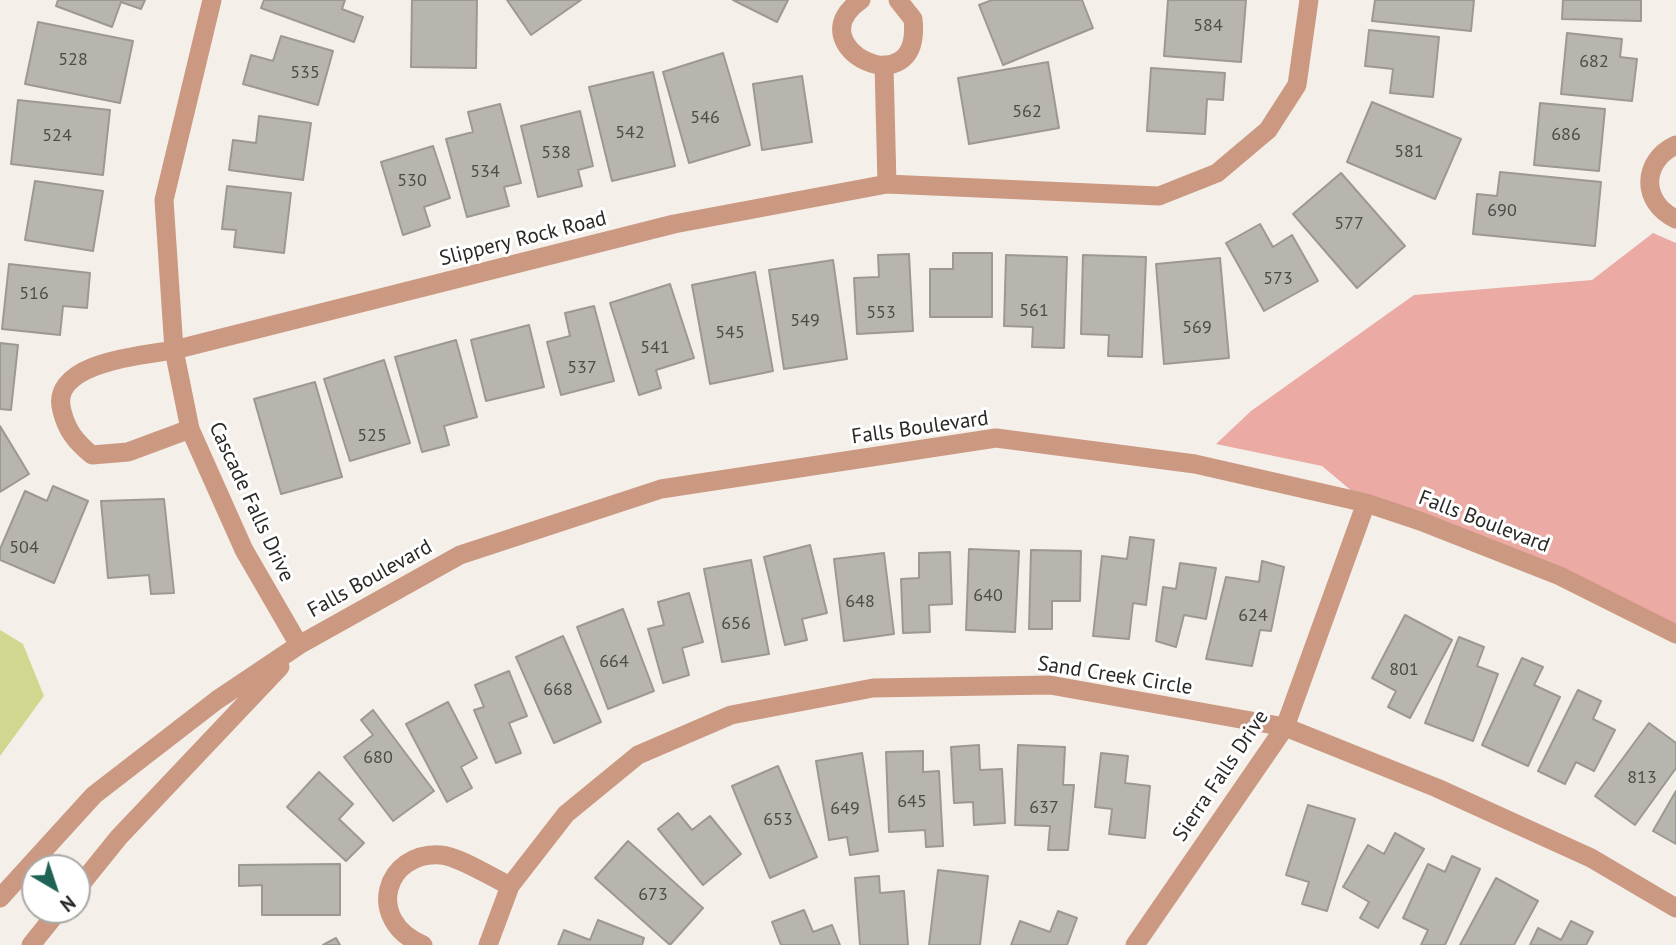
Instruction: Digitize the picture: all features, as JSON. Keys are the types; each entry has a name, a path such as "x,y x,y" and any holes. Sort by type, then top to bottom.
{"street":[{"name":"Cascade Falls Drive","path":"212,0 164,200 174,351 190,429 244,550 299,645"},
{"path":"862,0 855,5 844,24 847,46 862,62 884,65 896,62 912,43 913,19 898,0"},
{"name":"Slippery Rock Road","path":"174,351 674,224 887,184 1158,196 1217,173 1268,130 1297,85 1309,0"},
{"path":"884,65 887,184"},
{"path":"1676,145 1656,159 1648,182 1656,205 1676,219"},
{"path":"174,351 114,360 84,370 65,386 60,404 66,425 76,442 92,455 128,452 190,429"},
{"name":"Falls Boulevard","path":"0,898 94,795 218,700 299,645 460,555 661,489 996,438 1195,464 1366,503 1560,576 1676,634"},
{"name":"Sierra Falls Drive","path":"1135,945 1284,727 1366,503"},
{"name":"Falls Boulevard","path":"91,871 299,645"},
{"name":"Sand Creek Circle","path":"488,945 510,886 566,814 638,755 732,715 873,688 1050,685 1284,727 1437,788 1591,858 1676,908"},
{"path":"423,945 398,931 389,917 388,892 399,868 419,857 443,855 510,886"},
{"path":"31,945 48,924"}],"shaded area":[{"path":"1653,233 1676,243 1676,634 1366,503 1322,466 1216,444 1251,411 1414,295 1592,280"},
{"path":"0,630 23,644 44,696 0,756"}],"building":[{"path":"58,0 145,0 141,9 121,2 112,27 56,6"},
{"path":"264,0 345,0 342,9 363,17 354,42 261,8"},
{"path":"412,0 477,0 476,68 411,67"},
{"path":"507,0 581,0 531,35"},
{"path":"733,0 788,0 777,22"},
{"path":"992,0 1082,0 1093,28 1003,65 979,5"},
{"path":"1168,0 1246,0 1241,62 1164,56"},
{"path":"1375,0 1474,0 1471,31 1372,21"},
{"path":"1563,0 1641,0 1641,21 1562,19"},
{"path":"38,22 133,41 120,103 25,84"},
{"path":"1369,30 1439,37 1433,97 1390,93 1393,69 1365,66"},
{"path":"1567,33 1622,39 1620,57 1637,59 1632,101 1561,94"},
{"path":"281,36 333,51 318,105 243,84 251,55 273,61"},
{"path":"723,53 750,145 689,163 663,72"},
{"path":"1048,62 1059,128 969,144 958,78"},
{"path":"1151,68 1225,73 1223,100 1207,99 1205,134 1147,131"},
{"path":"653,72 675,166 612,181 589,87"},
{"path":"802,76 812,142 762,150 753,84"},
{"path":"18,100 110,110 103,175 11,164"},
{"path":"1372,102 1461,139 1435,199 1347,162"},
{"path":"1540,103 1605,109 1599,171 1534,165"},
{"path":"500,104 521,183 504,187 509,206 467,217 446,139 473,132 468,112"},
{"path":"580,111 593,166 578,170 582,186 538,197 521,126"},
{"path":"259,116 311,123 303,180 229,170 233,140 256,143"},
{"path":"433,146 450,198 424,207 430,226 403,235 381,162"},
{"path":"1500,172 1601,182 1595,246 1473,234 1477,194 1497,196"},
{"path":"1341,173 1405,246 1357,288 1293,214"},
{"path":"35,181 103,191 93,251 25,240"},
{"path":"227,186 291,193 284,253 234,247 236,230 222,229"},
{"path":"1260,224 1273,247 1292,235 1318,281 1264,311 1226,243"},
{"path":"953,253 992,253 992,317 930,317 930,269 953,269"},
{"path":"909,254 913,331 857,334 854,278 879,277 878,255"},
{"path":"1006,255 1067,257 1064,348 1032,347 1033,327 1004,326"},
{"path":"1083,255 1146,257 1142,357 1108,356 1109,335 1081,334"},
{"path":"1220,258 1229,358 1164,364 1156,264"},
{"path":"833,260 847,359 784,369 769,270"},
{"path":"9,264 90,273 87,308 63,306 60,335 2,329"},
{"path":"755,272 773,371 710,384 692,285"},
{"path":"670,284 694,358 656,370 661,388 639,395 610,303"},
{"path":"594,306 614,381 561,395 547,342 570,336 565,313"},
{"path":"529,325 544,387 486,401 471,340"},
{"path":"456,340 477,417 444,426 449,445 422,452 395,357"},
{"path":"0,343 18,345 11,410 0,409"},
{"path":"384,360 410,443 350,461 324,379"},
{"path":"315,382 342,477 281,494 254,399"},
{"path":"0,426 29,474 0,492"},
{"path":"53,486 88,501 54,583 0,560 0,549 25,491 47,501"},
{"path":"164,499 174,593 151,594 149,575 108,578 101,501"},
{"path":"1130,537 1154,540 1146,605 1133,603 1129,639 1093,636 1102,556 1127,559"},
{"path":"810,545 827,613 802,619 807,640 785,645 764,557"},
{"path":"969,549 1019,551 1015,632 966,630"},
{"path":"1031,550 1081,551 1080,601 1052,601 1052,629 1029,629"},
{"path":"950,552 952,604 929,605 930,632 903,633 901,579 919,578 919,553"},
{"path":"884,553 894,634 844,641 834,559"},
{"path":"751,560 769,654 722,662 704,569"},
{"path":"1262,561 1284,567 1271,631 1260,630 1252,666 1206,659 1226,577 1259,582"},
{"path":"1180,563 1216,568 1206,619 1184,615 1176,647 1156,641 1163,587 1176,589"},
{"path":"689,593 703,642 682,648 689,675 663,683 648,629 664,625 658,602"},
{"path":"623,609 654,691 608,709 577,627"},
{"path":"1405,615 1452,640 1410,718 1388,707 1396,691 1372,678"},
{"path":"563,636 601,722 554,743 516,657"},
{"path":"1459,637 1484,647 1477,666 1498,674 1473,741 1425,723"},
{"path":"1522,658 1543,667 1534,685 1560,697 1528,766 1482,745"},
{"path":"509,671 527,716 509,723 521,753 496,763 474,710 484,707 475,685"},
{"path":"1578,690 1601,701 1593,719 1615,730 1594,771 1576,762 1565,784 1538,771"},
{"path":"448,702 477,758 461,767 472,788 447,802 406,724"},
{"path":"373,710 434,791 393,821 344,757 373,735 361,720"},
{"path":"1649,723 1676,743 1676,768 1635,825 1595,796"},
{"path":"979,745 980,770 1002,769 1005,823 974,825 973,802 954,803 951,747"},
{"path":"1018,745 1065,747 1063,785 1074,785 1068,850 1048,850 1050,826 1015,825"},
{"path":"923,751 923,772 939,771 943,846 926,847 925,830 889,832 886,752"},
{"path":"862,753 878,851 850,855 847,837 829,840 816,761"},
{"path":"1101,753 1128,756 1125,783 1150,786 1145,838 1109,834 1112,809 1095,807"},
{"path":"778,766 817,857 770,878 732,786"},
{"path":"319,772 353,804 339,819 364,843 346,861 287,807"},
{"path":"1676,791 1676,844 1653,831"},
{"path":"1308,805 1355,819 1327,911 1302,904 1309,882 1286,875"},
{"path":"678,813 692,830 710,816 741,854 703,885 658,829"},
{"path":"1395,833 1424,849 1378,928 1360,918 1369,902 1343,887 1368,845 1384,854"},
{"path":"628,841 703,908 670,945 595,878"},
{"path":"1452,856 1480,869 1445,945 1421,945 1428,930 1403,918 1428,864 1445,872"},
{"path":"340,864 340,915 262,915 262,885 239,886 239,865"},
{"path":"938,870 988,876 980,945 929,945"},
{"path":"879,876 880,893 904,891 908,945 860,945 855,878"},
{"path":"1496,878 1538,901 1514,945 1460,945"},
{"path":"804,910 813,932 832,925 840,945 781,945 772,922"},
{"path":"1058,911 1077,918 1067,945 1011,945 1020,921 1050,932"},
{"path":"598,920 644,938 642,945 558,945 564,930 590,940"},
{"path":"1571,921 1593,932 1586,945 1530,945 1538,928 1561,940"},
{"path":"336,938 340,945 323,945"}]}
